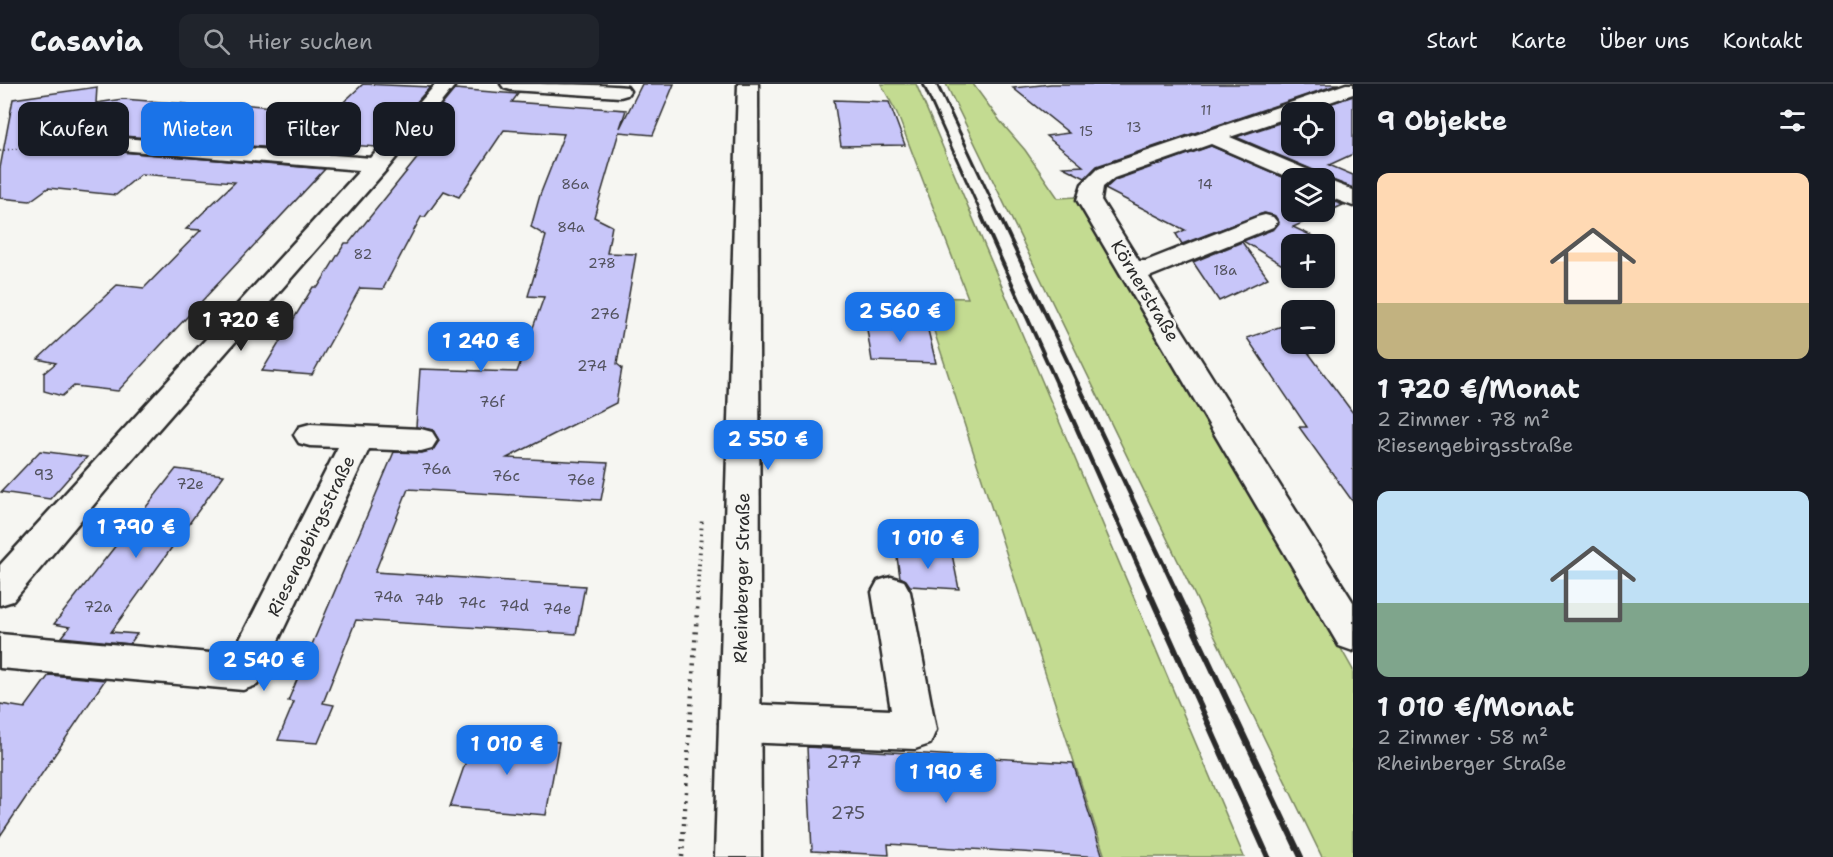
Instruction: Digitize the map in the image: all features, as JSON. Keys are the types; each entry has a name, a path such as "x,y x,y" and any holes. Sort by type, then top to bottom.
{"street":[{"path":"0,590 55,524 378,165 446,84"},
{"path":"511,84 620,91"},
{"name":"Rheinberger Straße","path":"738,857 748,84"},
{"name":"Körnerstraße","path":"1353,88 1106,173 1094,181 1089,191 1089,200 1353,635"},
{"path":"1212,137 1284,168"},
{"path":"129,145 378,165"},
{"path":"1335,191 1353,198"},
{"path":"1131,269 1149,269 1265,222"},
{"name":"Riesengebirgsstraße","path":"310,435 421,440"},
{"name":"Riesengebirgsstraße","path":"0,651 243,674 359,437"},
{"path":"740,723 915,730 891,592"}],"path":[{"path":"0,151 18,148"}],"green space":[{"path":"881,84 916,84 1244,857 1105,857 923,297 968,298 897,113"},
{"path":"946,84 973,84 1025,150 1058,198 1077,197 1247,482 1353,670 1353,857 1322,857"}],"building":[{"path":"363,84 430,87 417,102 373,102 373,147 361,146 361,102 344,102"},
{"path":"642,84 674,84 653,135 619,132 594,217 612,226 607,253 636,254 617,364 622,368 616,403 507,458 608,463 601,500 408,489 375,572 585,586 576,634 356,620 323,703 334,705 318,743 278,740 294,702 288,701 394,452 422,453 433,450 439,441 433,430 416,427 420,369 517,372 544,297 528,296 546,236 531,227 540,195 564,134 504,130 459,197 444,191 425,217 421,217 383,289 360,288 312,375 262,371 313,287 318,287 345,243 349,243 419,156 455,156 455,102 444,102 455,89 518,94 512,102 626,110 620,128"},
{"path":"1051,84 1339,84 1097,166 1085,178 1063,167 1083,166 1046,136 1069,133 1013,88"},
{"path":"97,87 96,102 18,102 18,156 129,156 129,153 141,154 141,156 168,156 325,169 118,391 74,386 62,396 44,391 44,373 56,363 38,359 117,285 144,288 201,230 186,229 235,182 141,174 116,195 48,188 30,201 0,198 0,168 13,99"},
{"path":"1353,96 1353,154 1329,165 1353,175 1353,188 1335,181 1335,168 1309,168 1236,137 1281,123 1281,156 1335,156 1335,102"},
{"path":"123,99 161,102 141,102 141,137 129,136 129,102 103,102"},
{"path":"834,100 889,102 905,145 841,146"},
{"path":"254,105 266,106 266,147 254,146"},
{"path":"1211,146 1281,176 1281,222 1304,222 1293,227 1308,234 1281,234 1281,264 1243,241 1274,229 1279,223 1275,216 1264,213 1182,244 1176,234 1185,230 1105,189 1115,180"},
{"path":"1335,202 1343,205 1335,209"},
{"path":"1242,242 1268,278 1219,301 1193,262"},
{"path":"866,323 927,326 936,363 872,361"},
{"path":"1281,326 1281,354 1309,354 1353,413 1353,502 1299,427 1307,427 1247,338"},
{"path":"40,451 87,457 50,499 1,492"},
{"path":"176,469 224,475 111,632 137,634 130,644 62,637 70,627 54,624"},
{"path":"896,551 952,554 959,589 910,586 900,577"},
{"path":"49,675 105,680 0,836 0,704 25,708"},
{"path":"475,735 559,742 546,815 450,807"},
{"path":"807,747 1073,763 1103,857 888,844 889,855 812,851"}],"railway":[{"path":"923,84 983,218"},
{"path":"937,84 1000,218"},
{"path":"982,217 1058,386"},
{"path":"1000,217 1079,386"},
{"path":"1057,384 1151,595"},
{"path":"1078,384 1178,595"},
{"path":"1150,594 1268,857"},
{"path":"1177,594 1301,857"}]}
